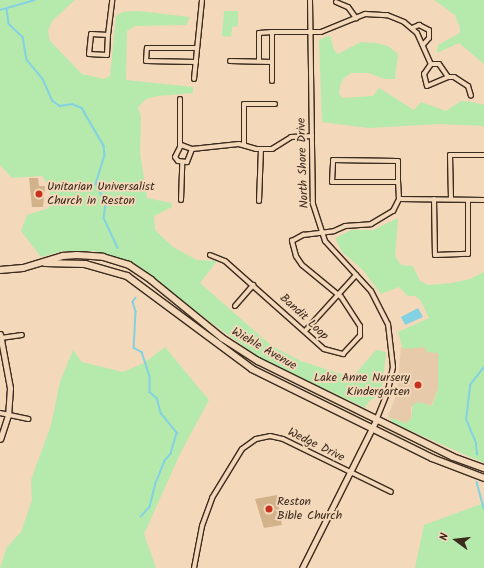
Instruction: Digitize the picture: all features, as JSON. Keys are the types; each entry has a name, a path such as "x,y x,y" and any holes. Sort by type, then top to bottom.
{"main road":[{"name":"Wiehle Avenue","path":"0,270 40,263 64,256 85,254 129,265 240,350 376,420 453,457 484,468"},
{"name":"Wiehle Avenue","path":"40,263 85,264 127,276 146,288 238,360 450,466 484,478"}],"street":[{"path":"108,35 91,34 90,54 107,55 112,0"},
{"path":"194,79 202,0"},
{"name":"North Shore Drive","path":"302,568 376,420 391,381 392,342 380,305 356,275 334,254 321,233 313,204 310,0"},
{"path":"336,2 348,7 356,18"},
{"path":"259,62 259,32 330,29 365,14 387,16 412,28 423,45 431,64"},
{"path":"412,28 419,25 429,30 429,38 423,45"},
{"path":"272,32 272,81"},
{"path":"196,48 147,48 146,61 196,62"},
{"path":"230,61 272,62"},
{"path":"431,64 439,64 448,78"},
{"path":"431,64 424,74 427,86 454,77 468,86 471,96"},
{"path":"180,99 180,146 175,157 182,163"},
{"path":"244,145 244,104 275,104"},
{"path":"180,146 192,149 244,145 261,149 272,149 291,137 312,136"},
{"path":"182,163 191,159 192,149"},
{"path":"259,201 261,149"},
{"path":"451,199 450,155 484,155"},
{"path":"321,233 345,226 371,224 393,211 399,199 398,161 333,160 332,182 398,182"},
{"path":"181,200 182,163"},
{"path":"399,199 484,200"},
{"path":"434,199 434,255 468,254 468,200"},
{"name":"Bandit Loop","path":"210,254 225,261 306,331 324,349 343,354 360,336 360,326 337,294 302,265 292,248 292,241 298,236 321,233"},
{"path":"306,331 337,294 356,275"},
{"path":"235,306 253,285"},
{"path":"0,439 8,415 10,388 0,336 22,335"},
{"path":"0,413 28,419"},
{"name":"Wedge Drive","path":"194,568 202,526 212,498 232,464 251,441 270,436 283,439 391,492"}],"shaded area":[{"name":"Lake Anne Nursery Kindergarten","path":"401,347 425,347 438,352 438,389 431,406 425,404 411,407 411,419 406,423 388,417 397,393"}],"green space":[{"path":"0,0 75,0 52,21 48,31 50,41 82,74 104,79 110,76 116,16 123,12 138,11 190,17 186,25 135,26 127,31 126,80 193,87 193,93 158,96 146,99 138,107 141,117 140,153 147,198 171,203 172,207 154,216 155,230 173,247 197,260 217,261 200,283 272,346 301,361 344,375 356,373 376,350 386,352 383,383 377,397 369,401 365,408 258,357 128,261 94,251 63,251 41,257 21,231 27,215 49,208 50,187 42,176 12,178 0,165"},
{"path":"434,0 484,0 484,64 459,43 437,53 438,45 460,33 460,28 455,15"},
{"path":"224,11 238,11 238,26 232,27 231,37 222,36"},
{"path":"330,35 334,50 338,54 361,42 376,43 388,46 398,54 395,79 384,79 369,73 351,73 343,79 340,86 339,94 343,98 373,96 379,88 414,110 421,102 446,111 461,101 473,102 484,105 484,126 440,124 369,128 322,122 319,40"},
{"path":"398,218 395,256 401,265 413,266 420,281 428,285 452,283 470,279 484,272 484,463 395,424 388,417 406,423 411,419 413,404 419,402 432,406 438,389 438,353 427,352 425,347 403,349 398,332 429,318 421,301 415,296 408,296 399,287 381,294 362,269 342,252 335,238 351,230 373,230"},
{"path":"165,347 209,400 181,452 144,534 156,568 0,568 7,547 21,532 32,500 31,480 51,425 60,382 73,350 82,362 123,372 144,363"},
{"path":"484,503 484,568 415,568 424,525"}],"water":[{"path":"418,308 423,317 405,325 401,317"}],"building":[{"name":"Unitarian Universalist Church in Reston","path":"29,178 38,178 39,186 45,186 43,207 32,207"},
{"name":"Reston Bible Church","path":"277,495 282,525 264,528 255,499"}],"waterway":[{"path":"0,10 35,0"},
{"path":"7,9 9,24 23,37 27,60 43,79 53,101 60,106 72,104 82,108 104,146 105,155 96,184 106,204 104,218 118,248"},
{"path":"136,298 133,302 136,312 134,348 142,352 150,376 150,392 157,398 161,413 177,433 171,454 165,461 156,483 150,507 141,517"},
{"path":"477,455 476,443 466,420 470,385 484,367"},
{"path":"477,482 484,508"}],"place":[{"name":"Unitarian Universalist Church in Reston","path":"39,194"},
{"name":"Lake Anne Nursery Kindergarten","path":"418,385"},
{"name":"Reston Bible Church","path":"269,509"}]}
